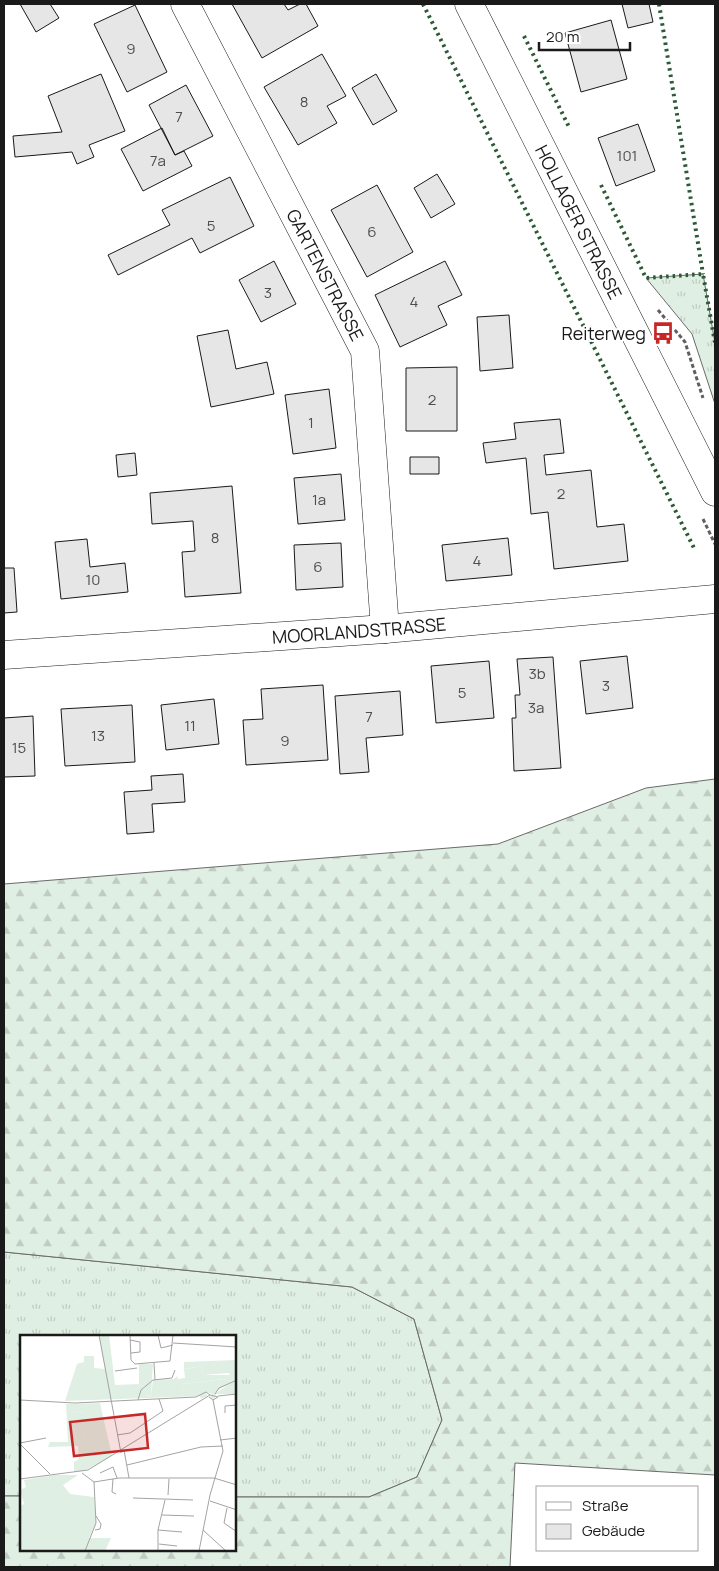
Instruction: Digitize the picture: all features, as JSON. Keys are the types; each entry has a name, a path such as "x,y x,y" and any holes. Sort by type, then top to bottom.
{"street":[{"name":"GARTENSTRASSE","path":"184,4 366,351 385,629"},
{"name":"HOLLAGER STRASSE","path":"469,4 715,492"},
{"name":"MOORLANDSTRASSE","path":"4,655 385,629 715,599"}],"green space":[{"path":"703,274 715,343 715,404 692,334 646,278"},
{"path":"715,779 715,1475 515,1463 510,1567 4,1567 4,1496 20,1496 20,1551 236,1551 236,1497 369,1497 417,1477 442,1420 414,1319 352,1287 4,1252 4,884 498,844 646,788"},
{"path":"4,1252 352,1287 414,1319 442,1420 417,1477 369,1497 236,1497 236,1335 20,1335 20,1496 4,1496"}],"building":[{"path":"20,4 50,4 59,18 36,32"},
{"path":"232,4 284,4 288,10 300,4 306,4 318,26 262,58"},
{"path":"622,4 649,4 653,22 628,28"},
{"path":"135,5 167,72 127,92 94,24"},
{"path":"611,20 627,79 581,92 565,33"},
{"path":"322,54 346,96 327,106 337,123 298,145 264,87"},
{"path":"101,74 125,131 89,145 94,157 77,164 72,152 15,157 13,136 62,132 48,96"},
{"path":"376,74 397,111 373,125 352,88"},
{"path":"186,85 213,136 175,155 149,105"},
{"path":"638,124 655,171 616,186 598,138"},
{"path":"162,128 175,155 184,151 192,166 143,191 121,149"},
{"path":"437,174 455,204 431,218 414,188"},
{"path":"230,177 254,226 200,253 192,238 118,275 108,255 170,225 162,210"},
{"path":"377,185 413,252 367,277 331,210"},
{"path":"274,261 296,304 261,322 239,280"},
{"path":"445,261 462,295 438,306 447,325 400,347 375,295"},
{"path":"509,315 513,368 480,371 477,317"},
{"path":"228,330 236,369 267,362 274,394 211,407 197,336"},
{"path":"457,367 457,431 406,431 406,368"},
{"path":"329,389 336,448 293,454 285,395"},
{"path":"560,419 564,453 544,455 546,475 591,470 597,527 624,524 628,561 554,569 548,512 531,514 526,458 486,463 483,443 516,439 514,423"},
{"path":"135,453 137,475 118,477 116,455"},
{"path":"410,457 439,457 439,474 410,474"},
{"path":"341,474 345,520 298,524 294,478"},
{"path":"232,486 241,593 185,597 182,552 195,551 193,521 152,524 150,493"},
{"path":"508,538 512,575 446,581 442,545"},
{"path":"87,539 90,567 125,563 128,592 61,599 55,542"},
{"path":"341,543 343,587 296,590 294,545"},
{"path":"4,568 14,568 17,612 4,613"},
{"path":"627,656 633,708 586,714 580,661"},
{"path":"553,657 561,768 514,771 512,718 516,718 515,695 520,695 517,659"},
{"path":"489,661 494,718 436,723 431,666"},
{"path":"323,685 328,760 246,765 243,720 263,719 261,689"},
{"path":"400,691 403,735 366,738 369,772 340,774 335,696"},
{"path":"214,699 219,744 166,750 161,705"},
{"path":"132,705 135,762 65,766 61,709"},
{"path":"33,716 35,776 4,777 4,718"},
{"path":"183,774 185,802 152,804 154,832 127,834 124,792 152,790 151,776"}],"hedge":[{"path":"423,4 695,550"},
{"path":"659,4 703,274"},
{"path":"524,36 570,129"},
{"path":"601,185 646,278 703,274 715,343"}],"place":[{"name":"Reiterweg","path":"663,333"}]}
